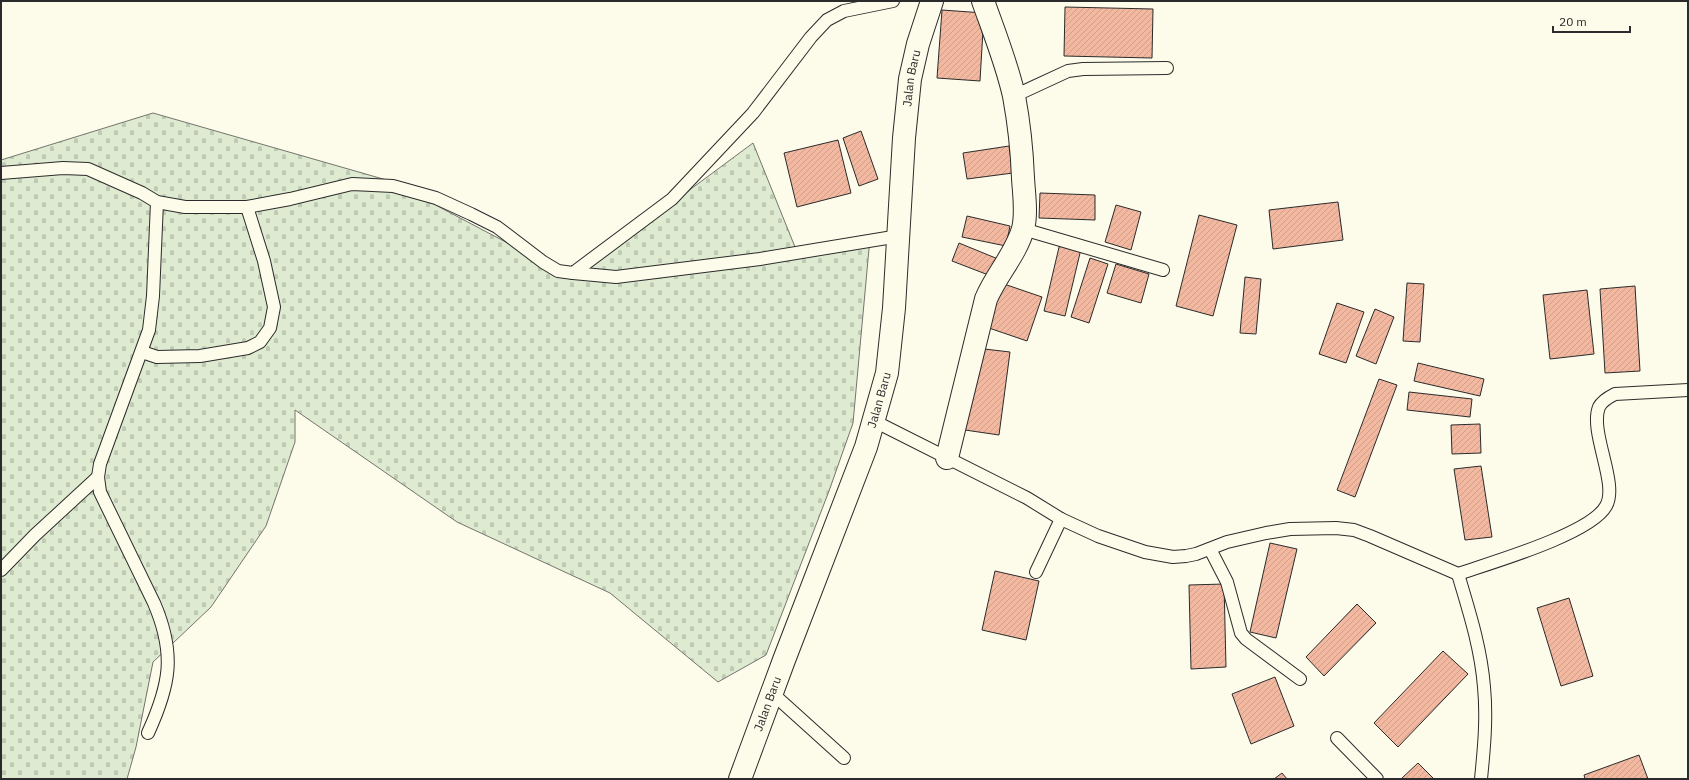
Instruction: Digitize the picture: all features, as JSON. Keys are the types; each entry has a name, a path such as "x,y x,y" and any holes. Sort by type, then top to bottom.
{"street":[{"name":"Jalan Baru","path":"742,778 772,693 866,447 887,372 892,341 904,138 910,79 918,44 932,1"},
{"path":"948,458 986,299 992,286 1018,244 1023,229 1025,202 1023,167 1014,96 1001,52 983,1"}],"lane":[{"path":"573,273 672,199 753,113 811,37 827,20 844,11 893,1"},
{"path":"1014,96 1068,71 1083,68 1167,68"},
{"path":"1,173 63,168 88,169 142,192 157,202 185,207 247,207 290,199 352,184 393,186 436,198 497,227 543,262 558,271 616,277 760,259 899,236"},
{"path":"148,733 156,715 167,679 169,655 167,638 162,621 154,603 100,492 98,477 106,442 142,352 149,330 157,202"},
{"path":"142,352 157,357 200,356 248,348 260,342 270,328 274,307 264,261 247,207"},
{"path":"1023,229 1163,270"},
{"path":"874,421 1027,498 1061,519 1098,536 1145,552 1173,557 1186,556 1227,542 1266,533 1290,529 1336,528 1354,530 1370,536 1458,574 1564,536 1596,517 1607,506 1610,491 1597,421 1599,406 1608,398 1615,394 1688,390"},
{"path":"1,570 35,535 98,477"},
{"path":"1036,572 1061,519"},
{"path":"1210,549 1227,582 1241,633 1246,640 1300,679"},
{"path":"1458,574 1479,649 1484,688 1485,730 1481,779"},
{"path":"772,693 844,758"},
{"path":"1337,738 1377,779"}],"green space":[{"path":"153,113 390,181 572,277 753,143 795,247 870,238 853,423 829,491 766,655 718,682 610,593 457,522 295,410 295,442 266,526 211,607 153,662 136,747 127,779 1,779 1,160"}],"building":[{"path":"1065,7 1153,9 1152,58 1064,56"},
{"path":"942,10 984,13 980,81 937,78"},
{"path":"861,131 878,179 859,186 843,138"},
{"path":"838,140 851,193 797,207 784,153"},
{"path":"1009,146 1013,173 967,179 963,153"},
{"path":"1040,193 1095,195 1095,220 1039,218"},
{"path":"1338,202 1343,240 1273,249 1269,210"},
{"path":"1116,205 1141,212 1131,250 1105,242"},
{"path":"1199,215 1237,225 1213,316 1176,306"},
{"path":"967,216 1010,226 1006,246 962,237"},
{"path":"959,243 998,259 991,276 952,261"},
{"path":"1060,243 1081,249 1065,316 1044,311"},
{"path":"1090,258 1108,264 1089,323 1071,317"},
{"path":"1116,264 1149,274 1141,303 1107,293"},
{"path":"1245,277 1261,279 1256,334 1240,333"},
{"path":"1001,283 1042,297 1027,341 986,327"},
{"path":"1407,283 1424,284 1420,342 1403,341"},
{"path":"1635,286 1640,371 1605,373 1600,289"},
{"path":"1587,290 1594,354 1550,359 1543,295"},
{"path":"1337,303 1364,312 1346,363 1319,354"},
{"path":"1375,309 1394,317 1376,364 1356,356"},
{"path":"976,348 1010,352 999,435 965,430"},
{"path":"1418,363 1484,379 1480,396 1414,381"},
{"path":"1379,379 1397,385 1355,497 1337,490"},
{"path":"1409,392 1472,399 1470,417 1407,410"},
{"path":"1480,424 1481,453 1452,454 1451,425"},
{"path":"1481,466 1492,537 1465,540 1454,469"},
{"path":"1270,543 1297,549 1276,638 1250,632"},
{"path":"995,571 1039,581 1026,640 982,630"},
{"path":"1224,584 1226,667 1191,669 1189,585"},
{"path":"1569,598 1593,676 1561,686 1537,608"},
{"path":"1357,604 1376,623 1324,676 1306,657"},
{"path":"1443,651 1468,674 1398,747 1374,723"},
{"path":"1275,677 1294,726 1251,744 1232,694"},
{"path":"1639,755 1648,779 1585,779 1584,775"},
{"path":"1418,763 1434,779 1401,779"},
{"path":"1282,773 1287,779 1274,779"}]}
